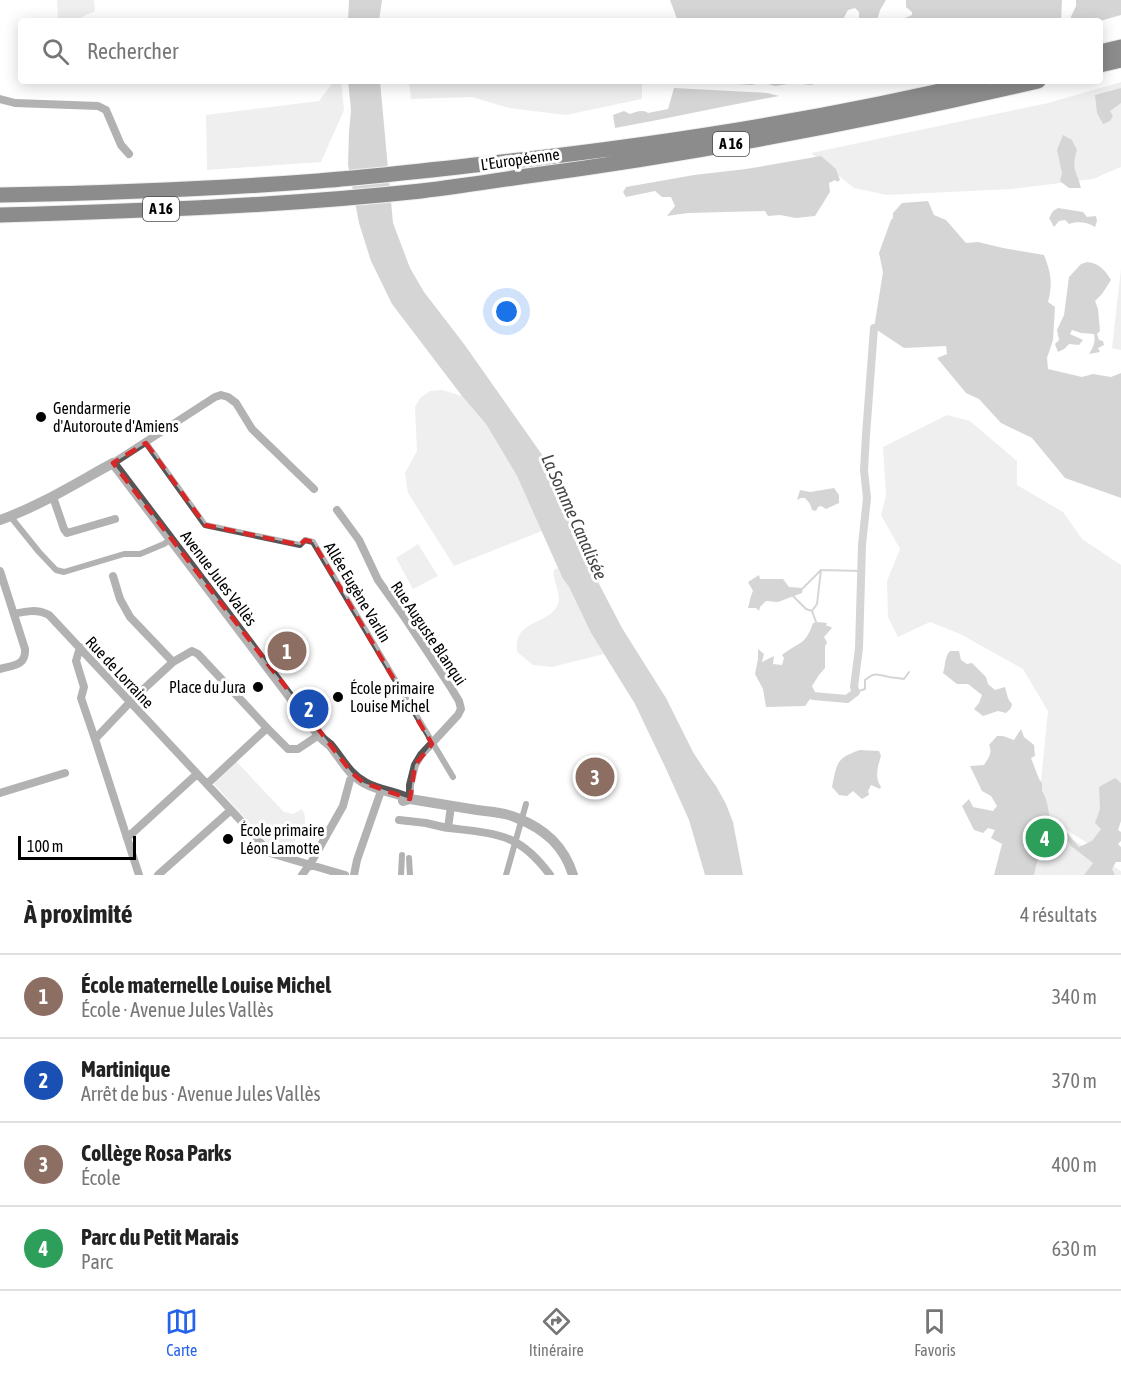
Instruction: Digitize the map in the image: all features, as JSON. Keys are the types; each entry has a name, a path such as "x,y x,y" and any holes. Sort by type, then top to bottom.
{"highway":[{"path":"1103,51 1121,47"},
{"path":"1103,64 1121,60"},
{"name":"L'Européenne","path":"0,195 113,192 320,180 566,155 726,132 817,116 969,84"},
{"name":"L'Européenne","path":"0,215 152,210 321,200 422,190 574,170 731,144 897,112 1024,84"}],"street":[{"path":"0,99 15,103 98,106 106,110 121,145 129,154"},
{"path":"171,539 140,554 124,554 64,572 56,570 5,518 53,496 113,463 221,395 236,403 252,429 314,489"},
{"name":"Allée Eugène Varlin","path":"146,443 205,525 300,545 305,540 313,542 453,777"},
{"name":"Avenue Jules Vallès","path":"113,463 321,737 362,786"},
{"path":"53,496 67,533 115,519"},
{"name":"Rue Auguste Blanqui","path":"337,510 359,540 378,580 411,627 459,702 461,709 415,765 410,785 410,799"},
{"path":"0,571 25,649 25,659 20,663 0,669"},
{"path":"112,576 120,599 130,617 173,662"},
{"name":"Rue de Lorraine","path":"14,614 33,610 50,615 270,853 345,875"},
{"path":"80,647 76,661 84,687 81,698 139,875"},
{"path":"95,739 173,662 192,651 198,654 288,749 298,749 321,737"},
{"path":"207,784 267,728"},
{"name":"Avenue Jules Vallès","path":"321,737 326,749 350,780 362,786"},
{"path":"0,793 65,773"},
{"path":"127,838 196,774"},
{"path":"302,875 343,806 350,780"},
{"path":"362,786 380,794 402,795 410,799 511,816 522,820 545,832 554,841 570,865 573,875"},
{"path":"354,875 380,794"},
{"path":"506,875 526,804"},
{"path":"448,828 451,806"},
{"path":"158,875 231,810"},
{"path":"399,820 466,829 516,841 526,848 550,875"},
{"path":"401,875 405,856 410,875"}],"highlighted area":[{"path":"146,443 205,525 300,545 305,540 313,542 432,744 415,765 410,799 364,783 352,773 113,463"}],"shaded area":[{"path":"57,0 94,0 95,11 80,18 58,18"},
{"path":"349,0 382,0 379,18 348,18"},
{"path":"670,0 886,0 878,18 859,18 859,12 855,8 848,10 844,18 677,18"},
{"path":"906,0 1062,0 1061,18 905,18 912,15 906,7"},
{"path":"1076,0 1121,0 1121,15 1103,20 1103,18 1070,18"},
{"path":"1121,82 1121,167 1093,179 1012,189 887,195 854,188 811,153 1048,103"},
{"path":"332,84 341,84 344,110 321,162 207,170 206,115 319,101"},
{"path":"348,84 380,84 393,223 410,268 424,292 464,344 550,466 565,497 597,580 622,628 666,698 693,752 726,804 733,822 743,875 705,875 689,820 667,771 635,704 591,633 563,579 517,476 486,424 392,304 371,261 359,223 348,165 351,110"},
{"path":"409,84 642,84 642,99 566,115 509,108 472,97 411,99"},
{"path":"674,88 767,93 779,96 615,128 613,115 624,111 630,114 639,111 648,113 668,109"},
{"path":"1121,88 1121,103 1110,111 1113,116 1110,121 1103,124 1097,113 1095,95"},
{"path":"1063,135 1072,140 1077,150 1074,166 1081,188 1069,188 1060,181 1062,173 1057,150"},
{"path":"821,156 836,169 840,180 829,183 830,192 815,216 796,218 780,215 768,216 765,211 688,213 667,216 675,206 671,197 662,197 655,191 626,197 623,192 626,187"},
{"path":"928,201 934,215 946,220 966,243 978,242 1044,255 1050,278 1048,302 1055,307 1053,340 1047,358 1048,369 1082,377 1093,374 1111,377 1121,373 1121,498 1065,478 1032,438 1001,423 979,399 966,393 937,358 947,354 946,346 904,348 874,328 883,272 879,253 893,213 902,203"},
{"path":"1058,208 1083,212 1087,217 1096,216 1095,227 1082,222 1069,224 1065,220 1059,221 1054,227 1049,218"},
{"path":"1087,262 1101,268 1111,280 1095,301 1100,331 1097,334 1104,345 1098,348 1100,352 1089,354 1094,345 1094,334 1072,330 1070,334 1083,340 1079,345 1069,344 1058,352 1055,344 1059,340 1057,330 1064,315 1069,277 1081,264"},
{"path":"1121,269 1121,350 1112,348"},
{"path":"442,390 462,396 486,424 517,476 542,531 454,566 408,493 405,473 417,451 415,407 420,398 430,391"},
{"path":"947,415 970,421 1017,461 1017,485 1063,512 1082,539 1121,565 1121,785 1107,856 1038,811 1048,711 1023,669 960,634 930,622 898,637 888,617 887,581 900,549 881,515 886,495 883,447"},
{"path":"834,488 839,495 839,503 826,509 821,506 816,511 812,510 805,498 797,500 800,490 810,492"},
{"path":"418,544 438,576 413,589 396,558"},
{"path":"558,568 604,654 552,667 533,665 517,652 517,641 520,633 547,616 558,604 559,595 554,570"},
{"path":"759,575 760,579 783,579 789,587 803,588 802,593 778,602 766,601 759,611 756,608 748,608 753,591 748,582"},
{"path":"813,623 827,623 826,626 832,628 824,637 827,642 825,668 812,686 815,692 805,706 766,707 763,689 755,674 758,649 764,654 762,662 774,656 773,664 782,665 784,658 782,655 804,640"},
{"path":"950,651 959,651 961,660 967,664 972,663 995,690 1005,687 1012,704 1006,713 998,711 983,716 974,709 982,695 968,684 957,684 943,673"},
{"path":"1021,729 1024,737 1034,745 1035,756 1031,758 1042,783 1051,822 1038,828 1045,838 1034,875 994,875 1002,844 991,838 995,830 988,828 983,833 974,830 962,806 969,799 973,807 993,811 997,806 991,796 982,791 970,766 984,765 990,753 989,745 997,736 1014,740"},
{"path":"860,750 879,751 881,756 877,775 881,787 880,789 871,785 869,795 862,799 853,791 847,796 839,795 832,787 839,762"},
{"path":"236,761 284,812 293,814 302,809 305,815 304,827 298,838 284,852 272,848 214,784"},
{"path":"1115,778 1121,783 1121,821 1118,830 1121,832 1121,841 1118,844 1121,847 1121,862 1116,862 1112,869 1115,875 1084,875 1093,863 1071,846 1061,831 1063,828 1079,847 1092,841 1101,829 1095,823 1100,809 1099,787"},
{"path":"1021,806 1121,871 1121,875 1018,875"}],"waterway":[{"path":"813,696 847,699 856,692 854,687 859,648 862,545 867,498 864,470 874,328"},
{"path":"803,588 821,570 862,571"},
{"path":"812,611 817,604 821,570"},
{"path":"793,596 806,609 812,611 816,622"},
{"path":"856,692 865,689 865,680 871,676 904,679 909,672"}],"place":[{"name":"Gendarmerie d'Autoroute d'Amiens","path":"41,417"},
{"name":"École maternelle Louise Michel","path":"287,651"},
{"name":"Place du Jura","path":"258,687"},
{"name":"École primaire Louise Michel","path":"338,697"},
{"name":"Martinique","path":"309,709"},
{"name":"Collège Rosa Parks","path":"595,777"},
{"name":"Parc du Petit Marais","path":"1045,838"},
{"name":"École primaire Léon Lamotte","path":"228,839"}],"water label":[{"name":"La Somme Canalisée","path":"574,517"}]}
